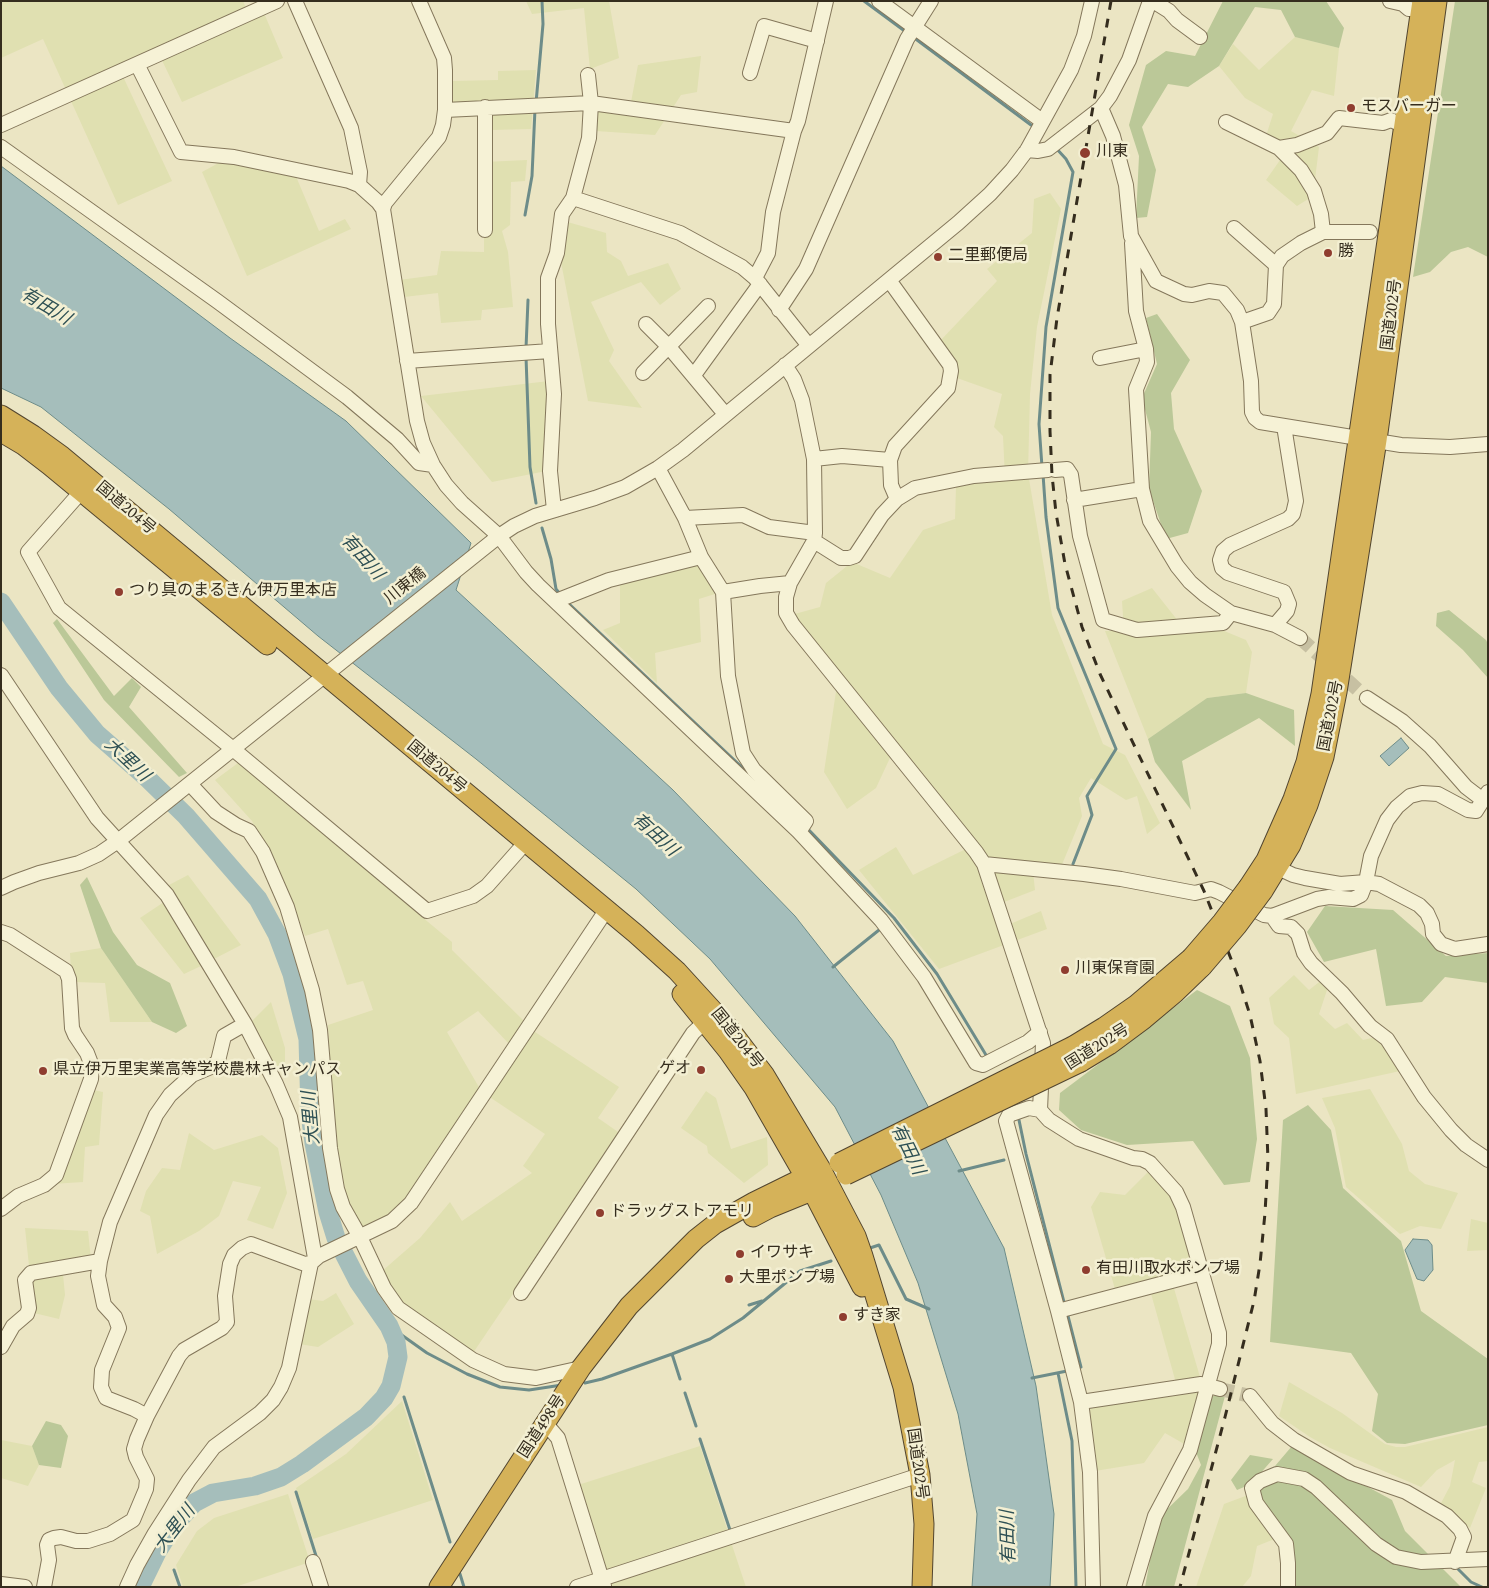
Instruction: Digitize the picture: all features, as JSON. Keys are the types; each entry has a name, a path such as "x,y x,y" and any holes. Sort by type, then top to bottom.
{"highway":[{"name":"国道202号","path":"922,1587 924,1524 920,1475 903,1387 856,1236 817,1180 1077,1054 1104,1027 1196,962 1222,922 1278,868 1291,844 1308,805 1324,757 1337,692 1404,126 1429,6"},
{"name":"国道202号","path":"1256,888 1306,762 1321,694 1368,439 1429,6"},
{"name":"国道204号","path":"1,415 33,435 86,486 603,914 674,986 710,1016 728,1051 817,1180"},
{"name":"国道204号","path":"1,432 86,486"},
{"name":"国道498号","path":"439,1587 582,1368 628,1306 696,1239 715,1224 754,1202 817,1180"}],"street":[{"path":"1,125 277,1"},
{"path":"295,1 350,128 360,172 359,185"},
{"path":"383,209 385,203 439,137 443,125 445,110 444,58 419,1"},
{"path":"694,375 757,281 768,253 773,212 798,121 826,1"},
{"path":"879,1 911,33 1042,122"},
{"path":"779,310 806,269 911,33 932,1"},
{"name":"川東橋","path":"1,888 39,873 79,864 99,854 118,841 495,538 514,526 554,510 625,487 658,468 683,450 958,223 990,194 1012,170 1027,150 1071,70 1084,36 1092,1"},
{"path":"1027,150 1038,152 1052,146 1101,108 1110,96 1129,60 1152,1 1169,11 1177,20 1200,37"},
{"path":"1390,1 1403,4 1409,9 1429,6"},
{"path":"750,73 764,26 817,41"},
{"path":"137,64 181,152 234,157 349,181 359,185 378,202 383,209 417,421 423,443 433,465 446,485 526,572 562,599 725,762 803,827"},
{"path":"554,510 550,471 554,394 548,324 548,278 557,253 562,214 572,198 589,138 591,103 588,76"},
{"path":"445,110 591,103 794,131"},
{"path":"485,107 485,230"},
{"path":"1101,108 1113,136 1126,185 1136,311 1146,349 1147,362 1136,389 1142,489 1150,521 1176,566 1190,582 1231,613 1275,625 1300,638"},
{"path":"1279,148 1297,145 1327,133 1339,118 1383,123 1391,120 1404,126"},
{"path":"1226,122 1279,148 1301,170 1314,191 1321,214 1323,232"},
{"path":"1,147 218,301 347,398 397,439 419,463 433,465"},
{"path":"572,198 680,233 742,267 757,281 809,346"},
{"path":"1234,228 1276,264"},
{"path":"1242,322 1268,312 1274,304 1276,264 1282,256 1323,232 1370,232"},
{"path":"1131,236 1156,281 1184,294 1192,295 1209,291 1223,293 1237,310 1242,322 1251,381 1252,412 1260,422 1402,445 1450,447 1488,444"},
{"path":"889,280 950,365 951,371 948,388 895,446 890,460 891,485 898,499"},
{"path":"643,373 708,306"},
{"path":"646,324 669,346 725,414"},
{"path":"1100,358 1146,349"},
{"path":"407,361 550,351"},
{"path":"785,365 794,379 802,400 814,460 815,537 790,583 786,597 786,612 793,625 984,864 1043,1044 1040,1110"},
{"path":"1275,625 1287,611 1289,604 1284,592 1228,573 1222,568 1220,560 1223,551 1230,545 1288,519 1293,514 1296,501 1284,426"},
{"path":"814,460 842,456 890,460"},
{"path":"658,468 685,518 700,557 723,592 728,676 743,753 754,770 881,920 924,976 976,1063 983,1065 1028,1042 1040,1032"},
{"path":"685,518 743,515 769,527 815,537 841,558 849,558 855,556 882,515 898,499 915,488 974,476 1067,469 1071,475 1080,536 1103,620 1138,630 1223,623 1231,613"},
{"path":"86,486 28,552 59,608 233,749 427,911 473,896 487,886 522,847"},
{"path":"1074,500 1142,489"},
{"path":"562,599 610,580 700,557"},
{"path":"723,592 790,583"},
{"path":"1,675 97,818 168,895 244,1024 276,1084 290,1117 315,1259 290,1368 282,1387 273,1400 260,1413 214,1447 155,1533 127,1587"},
{"path":"984,864 1112,877 1195,893 1211,889 1264,916 1272,916 1318,899 1329,897 1353,899 1361,895 1366,882 1371,856 1387,820 1397,807 1410,796 1422,793 1438,794 1468,810 1476,811 1485,796 1466,787 1430,746 1402,721 1367,698"},
{"path":"725,762 743,753"},
{"path":"187,787 216,812 249,831 263,852 287,907 312,990 320,1030 330,1148 337,1188 343,1207 360,1237 384,1288 398,1308 473,1360 504,1374 536,1378 582,1368"},
{"path":"1278,868 1293,875 1340,884 1366,882 1379,884 1419,905 1427,913 1432,924 1432,934 1441,944 1455,949 1488,944"},
{"path":"44,1587 49,1560 47,1545 49,1540 60,1538 88,1541 110,1534 133,1520 146,1489 148,1479 136,1457 134,1449 147,1416 179,1356 184,1350 222,1328 227,1322 225,1296 230,1264 234,1255 242,1248 251,1244 305,1264 392,1221 411,1203 603,914"},
{"path":"1272,916 1279,926 1292,927 1298,934 1304,953 1311,963 1342,992 1370,1026 1387,1039 1424,1098 1466,1145 1488,1160"},
{"path":"1,932 10,935 66,971 69,979 72,1028 87,1053 92,1066 91,1079 56,1175 44,1185 18,1196 1,1209"},
{"path":"521,1293 693,1033 710,1016"},
{"path":"147,1416 106,1398 102,1387 102,1370 118,1328 115,1317 104,1305 98,1276 100,1260 110,1222 156,1115 170,1095 192,1075 211,1067 218,1061 224,1036 244,1024"},
{"path":"1093,1587 1090,1472 1081,1402 1064,1309 1006,1121 1009,1115 1029,1108 1040,1110 1049,1120 1079,1139 1150,1163 1176,1192 1183,1207 1219,1333 1214,1388 1190,1450 1155,1516 1134,1587"},
{"path":"1,1346 13,1326 27,1314 29,1308 26,1280 31,1274 100,1260"},
{"path":"1064,1309 1202,1273"},
{"path":"1081,1402 1201,1384 1214,1388"},
{"path":"1250,1396 1272,1423 1294,1440 1351,1473 1406,1492 1447,1516 1460,1529 1464,1537 1455,1562"},
{"path":"546,1424 558,1438 603,1583"},
{"path":"1288,1587 1286,1544 1256,1503 1252,1488 1260,1481 1277,1474 1304,1479 1316,1487 1376,1544 1396,1556 1421,1562 1455,1562 1488,1559"},
{"path":"577,1587 603,1583 920,1475"},
{"path":"313,1562 321,1587"},
{"path":"1,1584 25,1587"}],"green space":[{"path":"1,1 243,1 251,19 264,13 283,58 182,102 157,50 119,68 172,181 118,205 43,39 1,58"},
{"path":"526,1 609,1 619,58 590,69 584,8 532,14"},
{"path":"1223,1 1326,1 1344,28 1339,48 1295,37 1281,10 1255,7 1219,66 1188,87 1168,84 1142,127 1156,170 1147,217 1136,218 1139,156 1129,125 1146,65 1166,51 1195,56"},
{"path":"1455,1 1488,1 1488,257 1468,247 1451,252 1430,272 1413,277"},
{"path":"1295,37 1339,48 1334,96 1312,90 1291,131 1319,147 1313,196 1297,206 1266,180 1285,153 1266,136 1273,114 1245,98 1219,66 1233,44 1259,70"},
{"path":"701,56 697,92 681,95 655,135 596,131 594,101 631,102 638,65"},
{"path":"536,70 531,129 492,130 491,104 452,106 453,81 498,80 498,71"},
{"path":"224,160 295,174 319,231 345,219 351,229 247,276 202,172"},
{"path":"527,160 525,181 511,182 510,225 502,231 508,252 513,307 482,310 481,320 441,323 438,293 404,297 399,280 437,275 441,251 484,252 484,162"},
{"path":"1050,193 1061,209 1037,327 1030,394 1028,473 1052,615 1103,744 1125,755 1160,823 1147,834 1137,796 1126,800 1091,778 1079,798 1082,816 1061,867 1032,863 1035,890 994,906 1003,927 1041,911 1047,929 939,969 859,870 896,847 913,875 974,845 896,745 876,788 847,809 824,772 838,678 791,615 820,607 826,583 852,562 890,578 923,530 955,519 956,487 1005,478 1003,436 994,427 1002,394 957,378 940,341 997,281 987,269 1032,233 1034,199"},
{"path":"564,221 606,233 607,252 621,261 628,276 668,263 681,289 660,305 641,282 591,302 614,350 609,361 642,408 588,401 560,257"},
{"path":"1157,314 1190,360 1171,393 1174,429 1202,491 1188,533 1166,539 1149,489 1151,432 1142,398 1157,364 1146,318"},
{"path":"549,381 546,471 492,482 421,396"},
{"path":"699,560 718,593 699,599 701,642 655,653 657,683 603,630 620,623 620,582"},
{"path":"1152,588 1186,631 1217,628 1246,640 1252,652 1246,693 1207,698 1148,739 1105,631 1124,631 1122,601"},
{"path":"1449,610 1486,640 1488,644 1488,678 1463,650 1436,626 1437,613"},
{"path":"57,619 114,696 132,678 141,687 129,707 187,773 179,777 104,700 53,623"},
{"path":"1246,693 1294,710 1295,746 1259,718 1182,761 1191,810 1155,762 1148,739 1207,698"},
{"path":"238,763 452,942 452,950 525,1022 510,1045 478,1011 447,1032 480,1089 406,1200 388,1218 363,1229 343,1190 333,1129 328,1025 373,1010 363,981 347,985 328,929 305,936 284,883 252,821 215,780"},
{"path":"188,875 241,945 214,959 169,885"},
{"path":"87,877 113,932 137,965 170,983 187,1026 176,1033 152,1022 101,948 80,885"},
{"path":"167,900 203,965 184,974 140,918"},
{"path":"1325,906 1393,910 1446,956 1488,953 1488,983 1445,977 1422,1002 1386,1006 1376,949 1324,962 1307,932"},
{"path":"101,948 152,1022 110,1022 105,983 74,982 71,972 70,953"},
{"path":"1294,975 1309,990 1323,979 1328,987 1319,1014 1335,1029 1347,1023 1363,1040 1376,1037 1400,1071 1296,1094 1289,1038 1274,1024 1269,998"},
{"path":"1197,990 1230,1006 1250,1058 1257,1139 1250,1182 1224,1185 1193,1141 1127,1145 1081,1130 1059,1110 1060,1093"},
{"path":"271,1002 285,1048 285,1065 274,1070 250,1023"},
{"path":"532,1030 619,1087 598,1118 621,1134 473,1353 401,1305 381,1272 420,1238 450,1202 462,1221 532,1173 523,1166 545,1134 488,1096"},
{"path":"1370,1089 1402,1144 1409,1171 1425,1184 1458,1193 1441,1229 1420,1226 1400,1234 1346,1187 1335,1128 1322,1098"},
{"path":"93,1090 103,1092 99,1145 85,1147 83,1182 52,1184"},
{"path":"706,1091 716,1098 731,1149 767,1137 768,1165 744,1183 708,1153 707,1146 681,1128"},
{"path":"1308,1105 1331,1130 1343,1188 1401,1241 1421,1311 1488,1359 1488,1425 1405,1444 1387,1443 1372,1431 1378,1394 1351,1353 1270,1342 1283,1120"},
{"path":"189,1133 214,1150 262,1135 278,1148 287,1193 273,1229 247,1220 261,1187 233,1181 219,1216 199,1231 157,1254 150,1216 140,1211 146,1191 162,1168 180,1170"},
{"path":"1151,1169 1177,1200 1196,1269 1115,1289 1091,1207 1100,1192 1125,1195"},
{"path":"1471,1219 1488,1223 1488,1250 1467,1251"},
{"path":"25,1228 88,1231 91,1260 62,1264 65,1295 59,1319 34,1313"},
{"path":"1173,1285 1200,1377 1176,1383 1150,1290"},
{"path":"336,1293 354,1324 318,1347 299,1344 308,1299 323,1301"},
{"path":"1289,1382 1342,1413 1385,1444 1396,1447 1405,1447 1488,1427 1488,1461 1479,1462 1472,1482 1486,1488 1470,1528 1440,1505 1450,1486 1455,1460 1437,1470 1421,1487 1330,1448 1279,1416"},
{"path":"1200,1388 1186,1445 1165,1433 1144,1463 1095,1471 1089,1405"},
{"path":"1210,1396 1225,1396 1174,1587 1145,1587 1158,1518 1188,1489 1201,1465 1196,1452"},
{"path":"402,1401 433,1500 313,1539 296,1488 346,1454"},
{"path":"46,1421 61,1425 68,1436 61,1468 39,1465 32,1446"},
{"path":"1,1440 32,1446 39,1465 28,1486 1,1478"},
{"path":"700,1446 728,1532 606,1572 578,1485"},
{"path":"1292,1446 1392,1500 1405,1531 1461,1587 1293,1587 1291,1538 1259,1501 1258,1486"},
{"path":"1250,1455 1273,1459 1251,1484 1237,1490 1231,1480"},
{"path":"288,1494 310,1562 235,1587 183,1587 176,1565 197,1531 214,1518"},
{"path":"1248,1495 1277,1538 1257,1546 1251,1576 1242,1587 1196,1587 1224,1504"},
{"path":"731,1542 746,1587 611,1587 609,1582"}],"water":[{"name":"有田川","path":"1,166 230,338 346,421 471,543 456,590 673,790 795,916 893,1041 1004,1248 1036,1386 1054,1514 1050,1587 972,1587 977,1514 958,1414 918,1283 881,1195 835,1107 710,959 636,889 476,759 318,636 169,509 41,407 1,388"},
{"path":"1401,738 1409,748 1389,766 1380,756"},
{"path":"1413,1239 1428,1240 1432,1245 1433,1270 1424,1281 1417,1279 1405,1250"}],"waterway":[{"path":"536,103 543,24 542,1"},
{"path":"864,1 906,32"},
{"path":"913,37 1031,125"},
{"path":"525,215 532,176 535,109"},
{"path":"1042,467 1039,424 1046,327 1073,172 1066,159 1055,147"},
{"path":"526,348 528,300"},
{"path":"526,357 530,467 536,503"},
{"path":"1043,474 1046,517 1058,608 1116,749 1087,796 1092,815 1073,864"},
{"path":"542,528 551,559 556,589 560,594"},
{"path":"566,601 748,773"},
{"name":"大里川","path":"1,602 59,688 97,734 145,776 186,816 258,899 277,934 292,974 308,1039 310,1113 328,1212 336,1238 358,1281 389,1326 396,1342 398,1357 391,1386 384,1398 366,1417 281,1477 255,1486 213,1493 194,1503 174,1525 157,1552 140,1587"},
{"path":"806,827 894,918 937,974 986,1055"},
{"path":"833,967 879,930"},
{"path":"1019,1120 1065,1306"},
{"path":"959,1171 1004,1160"},
{"path":"870,1248 879,1245 906,1299 929,1309"},
{"path":"585,1383 602,1379 710,1339 743,1318 800,1271 831,1261"},
{"path":"749,1305 762,1301"},
{"path":"1067,1312 1081,1367 1077,1368"},
{"path":"389,1326 427,1353 467,1374 500,1387 529,1390 562,1385"},
{"path":"672,1354 680,1379"},
{"path":"1032,1378 1067,1371"},
{"path":"1058,1373 1072,1441 1076,1587"},
{"path":"685,1393 696,1426"},
{"path":"404,1397 450,1542"},
{"path":"700,1439 730,1530"},
{"path":"296,1492 317,1559"},
{"path":"1458,1569 1471,1582 1482,1587"},
{"path":"174,1570 180,1587"},
{"path":"460,1574 464,1587"}],"tunnel":[{"path":"1300,638 1367,698"},
{"path":"1220,1389 1250,1396"}],"railway":[{"path":"1111,1 1057,318 1050,375 1050,431 1056,513 1065,564 1082,627 1100,674 1204,891 1237,974 1250,1015 1260,1061 1266,1109 1268,1160 1265,1213 1254,1301 1180,1587"}],"place":[{"name":"モスバーガー","path":"1351,108"},
{"name":"川東","path":"1085,153"},
{"name":"勝","path":"1328,253"},
{"name":"二里郵便局","path":"938,257"},
{"name":"つり具のまるきん伊万里本店","path":"119,592"},
{"name":"川東保育園","path":"1065,970"},
{"name":"ゲオ","path":"701,1070"},
{"name":"県立伊万里実業高等学校農林キャンパス","path":"43,1071"},
{"name":"ドラッグストアモリ","path":"600,1213"},
{"name":"イワサキ","path":"740,1254"},
{"name":"有田川取水ポンプ場","path":"1086,1270"},
{"name":"大里ポンプ場","path":"729,1279"},
{"name":"すき家","path":"843,1317"}]}
